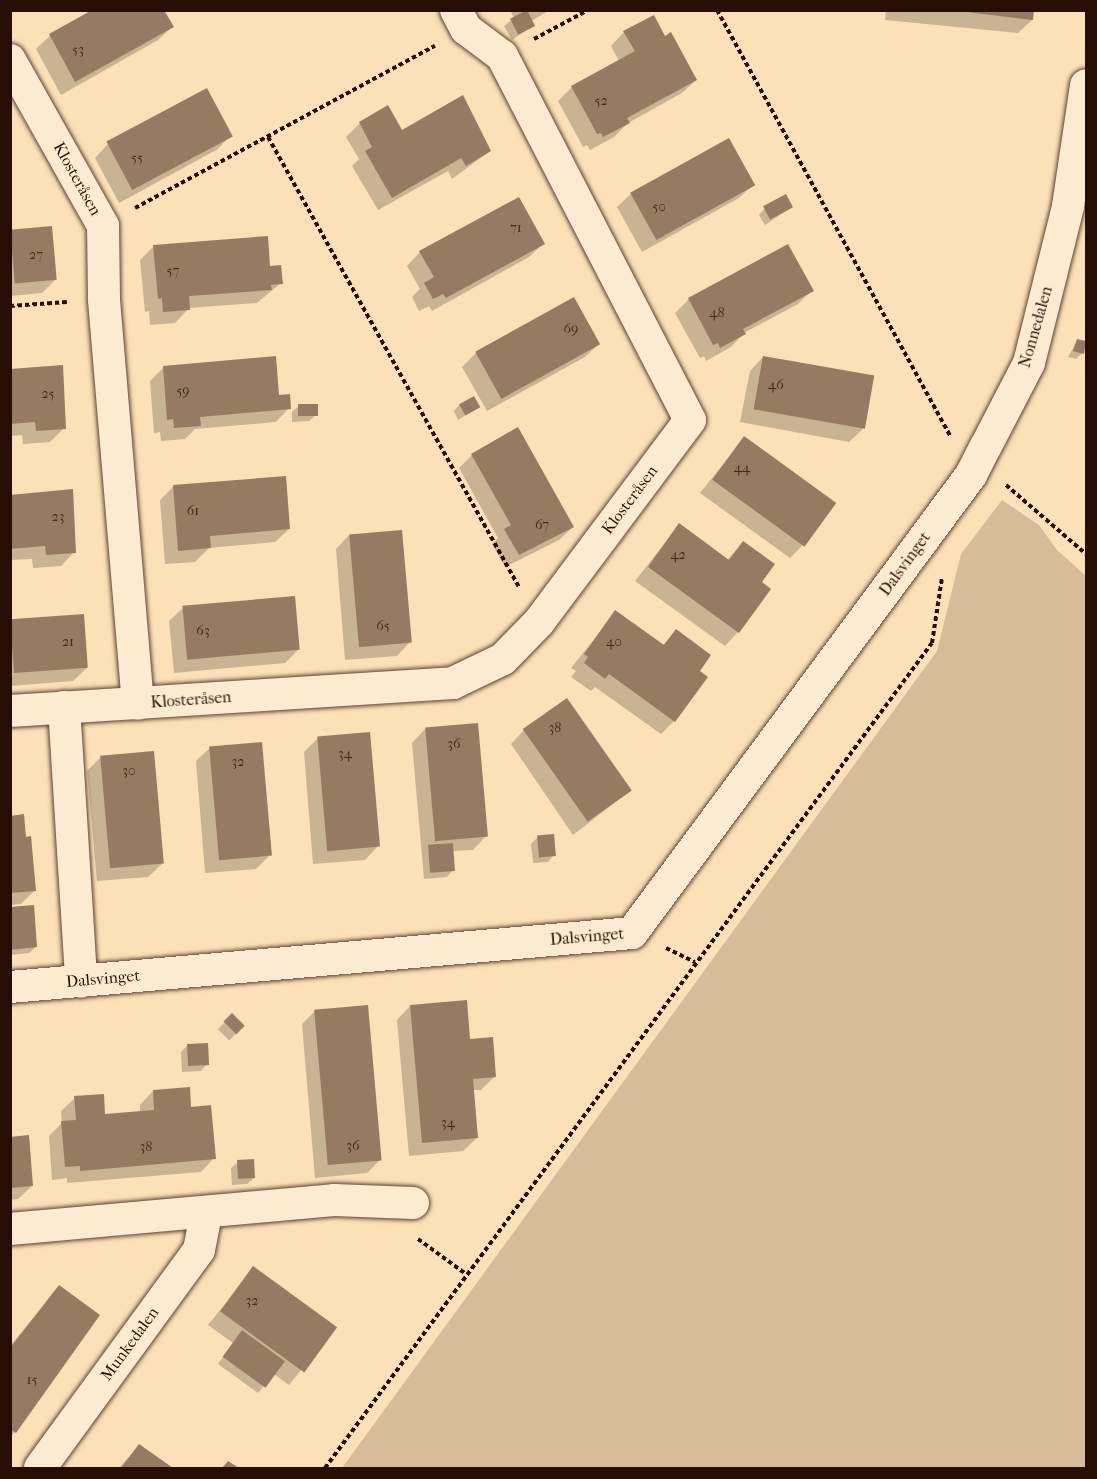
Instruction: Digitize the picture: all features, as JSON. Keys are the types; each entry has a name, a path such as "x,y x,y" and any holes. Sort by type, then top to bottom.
{"street":[{"name":"Klosteråsen","path":"10,711 453,683 503,659 539,622 690,420 502,56 461,20"},
{"name":"Klosteråsen","path":"10,60 103,226 104,300 138,704"},
{"name":"Nonnedalen","path":"984,483 1029,363 1077,207 1086,85"},
{"name":"Dalsvinget","path":"10,987 632,933 984,483"},
{"path":"64,707 81,981"},
{"path":"10,1229 334,1200 413,1203"},
{"name":"Munkedalen","path":"40,1468 199,1250 206,1213"}],"path":[{"path":"502,56 588,10"},
{"path":"717,10 984,483 1003,482 1086,554"},
{"path":"103,226 268,137 461,20"},
{"path":"268,137 539,622"},
{"path":"10,306 104,300"},
{"path":"1003,482 1008,473"},
{"path":"325,1468 932,643 943,574"},
{"path":"413,1203 410,1233 466,1274"}],"shaded area":[{"path":"1002,500 1039,525 1057,550 1086,576 1086,1468 342,1468 937,651 961,554"}],"building":[{"path":"92,10 164,10 174,27 75,82 49,34"},
{"path":"527,10 535,26 518,35 510,19"},
{"path":"950,10 1034,10 1033,20"},
{"path":"654,15 665,36 671,32 697,80 627,118 630,123 603,137 601,133 597,134 571,86 635,51 623,31"},
{"path":"207,88 233,137 132,190 106,142"},
{"path":"463,95 491,151 466,166 461,158 392,198 365,151 372,147 359,122 388,105 402,130"},
{"path":"729,138 755,185 656,240 630,193"},
{"path":"786,194 793,207 770,219 763,206"},
{"path":"519,197 545,244 446,298 443,294 433,299 424,283 434,277 419,251"},
{"path":"52,226 57,280 15,283 10,230"},
{"path":"268,236 270,266 281,265 283,284 271,285 272,290 189,296 190,310 163,312 162,298 158,299 153,245"},
{"path":"788,244 814,291 743,329 746,334 720,348 718,343 713,345 688,298"},
{"path":"574,297 600,344 501,399 475,352"},
{"path":"1077,339 1086,341 1084,354 1073,351"},
{"path":"276,356 279,395 290,394 291,409 200,417 201,426 174,428 173,419 167,420 163,366"},
{"path":"763,356 874,376 865,429 754,409"},
{"path":"63,365 66,429 36,431 35,422 10,424 10,369"},
{"path":"474,396 480,407 465,416 459,404"},
{"path":"298,404 318,404 318,416 298,416"},
{"path":"518,427 574,527 519,555 504,529 511,525 471,454"},
{"path":"744,436 836,503 804,547 712,480"},
{"path":"286,476 290,529 210,536 211,548 178,551 173,485"},
{"path":"73,489 76,553 46,555 45,546 10,549 10,495"},
{"path":"679,523 729,560 743,541 775,564 762,582 771,589 739,633 648,567"},
{"path":"402,530 412,643 359,647 349,535"},
{"path":"295,596 300,650 187,660 182,606"},
{"path":"615,610 664,645 676,629 711,655 700,671 708,677 675,722 609,674 605,679 584,663 588,657 584,654"},
{"path":"84,614 88,668 14,673 10,619"},
{"path":"567,698 632,791 588,822 523,729"},
{"path":"478,723 488,837 435,841 425,728"},
{"path":"370,732 380,847 327,851 317,737"},
{"path":"262,742 272,856 219,860 209,747"},
{"path":"154,751 164,864 110,868 100,756"},
{"path":"24,814 26,837 31,836 36,891 10,893 10,816"},
{"path":"554,834 556,856 539,857 537,835"},
{"path":"453,843 455,871 430,873 428,845"},
{"path":"34,905 37,947 10,950 10,907"},
{"path":"467,1000 470,1039 493,1037 496,1077 473,1079 478,1138 422,1143 410,1005"},
{"path":"368,1005 382,1160 328,1165 314,1010"},
{"path":"232,1013 245,1026 236,1034 224,1021"},
{"path":"208,1043 209,1065 188,1066 187,1044"},
{"path":"190,1087 191,1107 211,1105 216,1159 80,1171 80,1166 65,1167 61,1121 76,1120 74,1096 104,1094 105,1114 154,1110 153,1090"},
{"path":"29,1135 33,1186 10,1188 10,1137"},
{"path":"254,1159 255,1178 238,1179 237,1160"},
{"path":"253,1266 337,1327 304,1372 220,1311"},
{"path":"59,1285 100,1315 16,1433 10,1429 10,1348"},
{"path":"242,1330 285,1361 265,1388 223,1357"},
{"path":"139,1444 173,1468 121,1468"},
{"path":"228,1461 239,1468 222,1468"}]}
